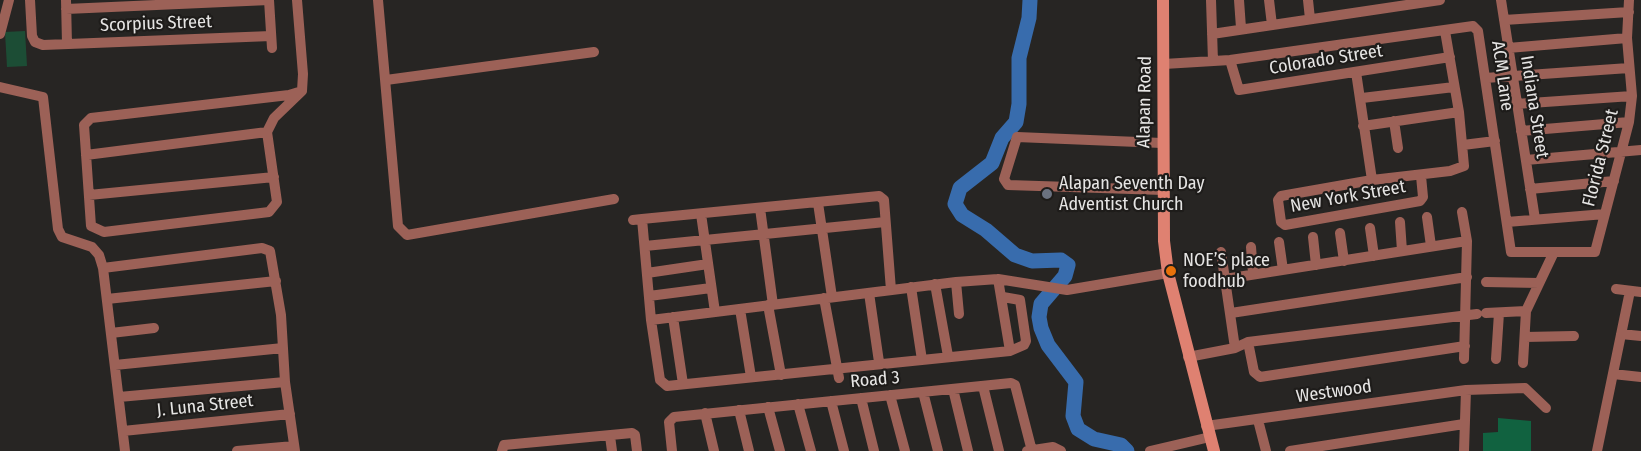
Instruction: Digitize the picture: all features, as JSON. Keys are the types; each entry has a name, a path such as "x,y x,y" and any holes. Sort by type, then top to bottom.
{"street":[{"path":"0,33 9,0"},
{"name":"Scorpius Street","path":"30,0 32,36 35,42 43,45 271,36"},
{"path":"68,44 66,4 269,0 272,48"},
{"path":"297,0 303,74 302,91 274,118 267,132 278,202 269,212 104,232 91,226 84,125 91,118 289,95 302,91"},
{"path":"378,0 399,226 407,235 614,199"},
{"name":"Alapan Road","path":"1163,0 1164,241 1168,273 1214,451"},
{"path":"1211,0 1213,62"},
{"path":"1239,0 1241,28"},
{"path":"1269,0 1272,25"},
{"path":"1308,0 1310,19"},
{"path":"1351,0 1352,13"},
{"path":"1212,33 1352,13 1382,4 1440,0"},
{"name":"Indiana Street","path":"1501,0 1535,219"},
{"path":"1504,20 1629,6"},
{"name":"Florida Street","path":"1595,252 1629,122 1632,96 1627,38 1629,6"},
{"name":"ACM Lane","path":"1164,64 1230,60 1476,27 1511,252 1595,252"},
{"path":"1445,31 1463,146 1495,141"},
{"path":"1508,48 1627,38"},
{"path":"386,80 594,52"},
{"name":"Colorado Street","path":"1230,60 1239,90 1450,57"},
{"path":"1485,78 1629,68"},
{"path":"1356,72 1362,98 1363,126 1372,180"},
{"path":"0,87 43,96 58,230 62,237 92,247 99,255 103,268 125,451"},
{"path":"1362,98 1454,87"},
{"path":"1516,104 1632,96"},
{"path":"1363,126 1459,112"},
{"path":"1394,121 1398,148"},
{"path":"1521,131 1629,122"},
{"path":"86,155 267,132"},
{"path":"1162,143 1017,137 1004,179 1008,185 1163,190"},
{"name":"New York Street","path":"1420,176 1424,196 1420,201 1285,225 1281,222 1278,200 1281,196 1372,180 1420,176 1461,168 1464,161 1463,146"},
{"path":"1526,160 1641,150"},
{"path":"89,195 274,177"},
{"path":"1530,189 1614,181"},
{"path":"891,290 884,200 879,196 638,220 645,246 651,320 660,380 667,386 751,377 837,374 879,362 1010,351 1024,345 1021,310 1017,297 1003,297"},
{"path":"818,203 837,374"},
{"path":"760,208 781,375"},
{"path":"1462,212 1467,241 1467,278 1476,313 1465,346 1464,359"},
{"path":"701,214 715,312"},
{"path":"1507,222 1605,214"},
{"path":"1427,218 1431,246"},
{"path":"645,246 885,222"},
{"path":"1400,222 1402,251"},
{"path":"1370,228 1374,256"},
{"path":"1340,233 1344,261"},
{"path":"1313,237 1316,265"},
{"path":"1225,279 1467,241"},
{"path":"1279,242 1283,270"},
{"path":"1251,247 1253,273"},
{"path":"103,268 262,248 270,251 276,281 285,382 295,449 237,451"},
{"path":"1221,252 1235,348"},
{"path":"1523,363 1526,311 1554,252"},
{"path":"647,273 708,264"},
{"path":"651,320 956,282 998,279 1067,290 1168,273"},
{"path":"1231,313 1467,278"},
{"path":"998,279 1003,297 1010,351"},
{"path":"107,299 276,281"},
{"path":"956,282 959,314"},
{"path":"1486,282 1539,283"},
{"path":"935,284 948,356"},
{"path":"911,287 922,360"},
{"path":"649,296 711,288"},
{"path":"1597,451 1622,334 1636,292 1616,289"},
{"path":"869,293 879,362"},
{"path":"740,309 751,377"},
{"path":"1188,357 1235,348 1248,342 1476,313 1526,311"},
{"path":"1496,359 1499,312"},
{"path":"673,317 683,384"},
{"path":"111,333 154,328"},
{"path":"1622,334 1641,336"},
{"path":"1525,337 1574,336"},
{"path":"1248,342 1254,372 1260,376 1465,346"},
{"path":"115,365 283,348"},
{"path":"1613,374 1641,377"},
{"path":"119,397 285,382"},
{"name":"Road 3","path":"672,451 671,418 768,406 1014,383 1030,451"},
{"path":"983,386 999,451"},
{"name":"Westwood","path":"1150,451 1208,432 1258,420 1466,390 1525,388 1546,408"},
{"path":"953,389 968,451"},
{"path":"1464,451 1466,390"},
{"path":"923,392 938,451"},
{"path":"890,395 905,451"},
{"path":"861,398 874,451"},
{"path":"831,401 844,451"},
{"path":"798,404 811,451"},
{"path":"768,406 780,451"},
{"path":"739,410 746,450"},
{"path":"705,413 714,451"},
{"name":"J. Luna Street","path":"123,431 290,414"},
{"path":"1258,420 1266,451"},
{"path":"1290,451 1464,424"},
{"path":"502,451 504,445 632,433 637,451"},
{"path":"610,436 612,451"},
{"path":"584,439 585,451"},
{"path":"1030,451 1053,447 1061,451"}],"green space":[{"path":"25,31 27,66 7,67 5,32"},
{"path":"1498,418 1531,421 1531,451 1483,451 1483,433 1498,432"}],"waterway":[{"path":"1030,0 1029,18 1019,58 1019,104 1016,122 1002,138 992,163 960,188 955,204 962,215 986,230 1015,255 1032,261 1061,260 1068,265 1065,276 1041,304 1039,317 1041,328 1048,345 1076,382 1073,416 1078,429 1094,439 1121,445 1127,451"}],"place":[{"name":"Alapan Seventh Day Adventist Church","path":"1047,194"},
{"name":"NOE’S place foodhub","path":"1171,271"}]}
